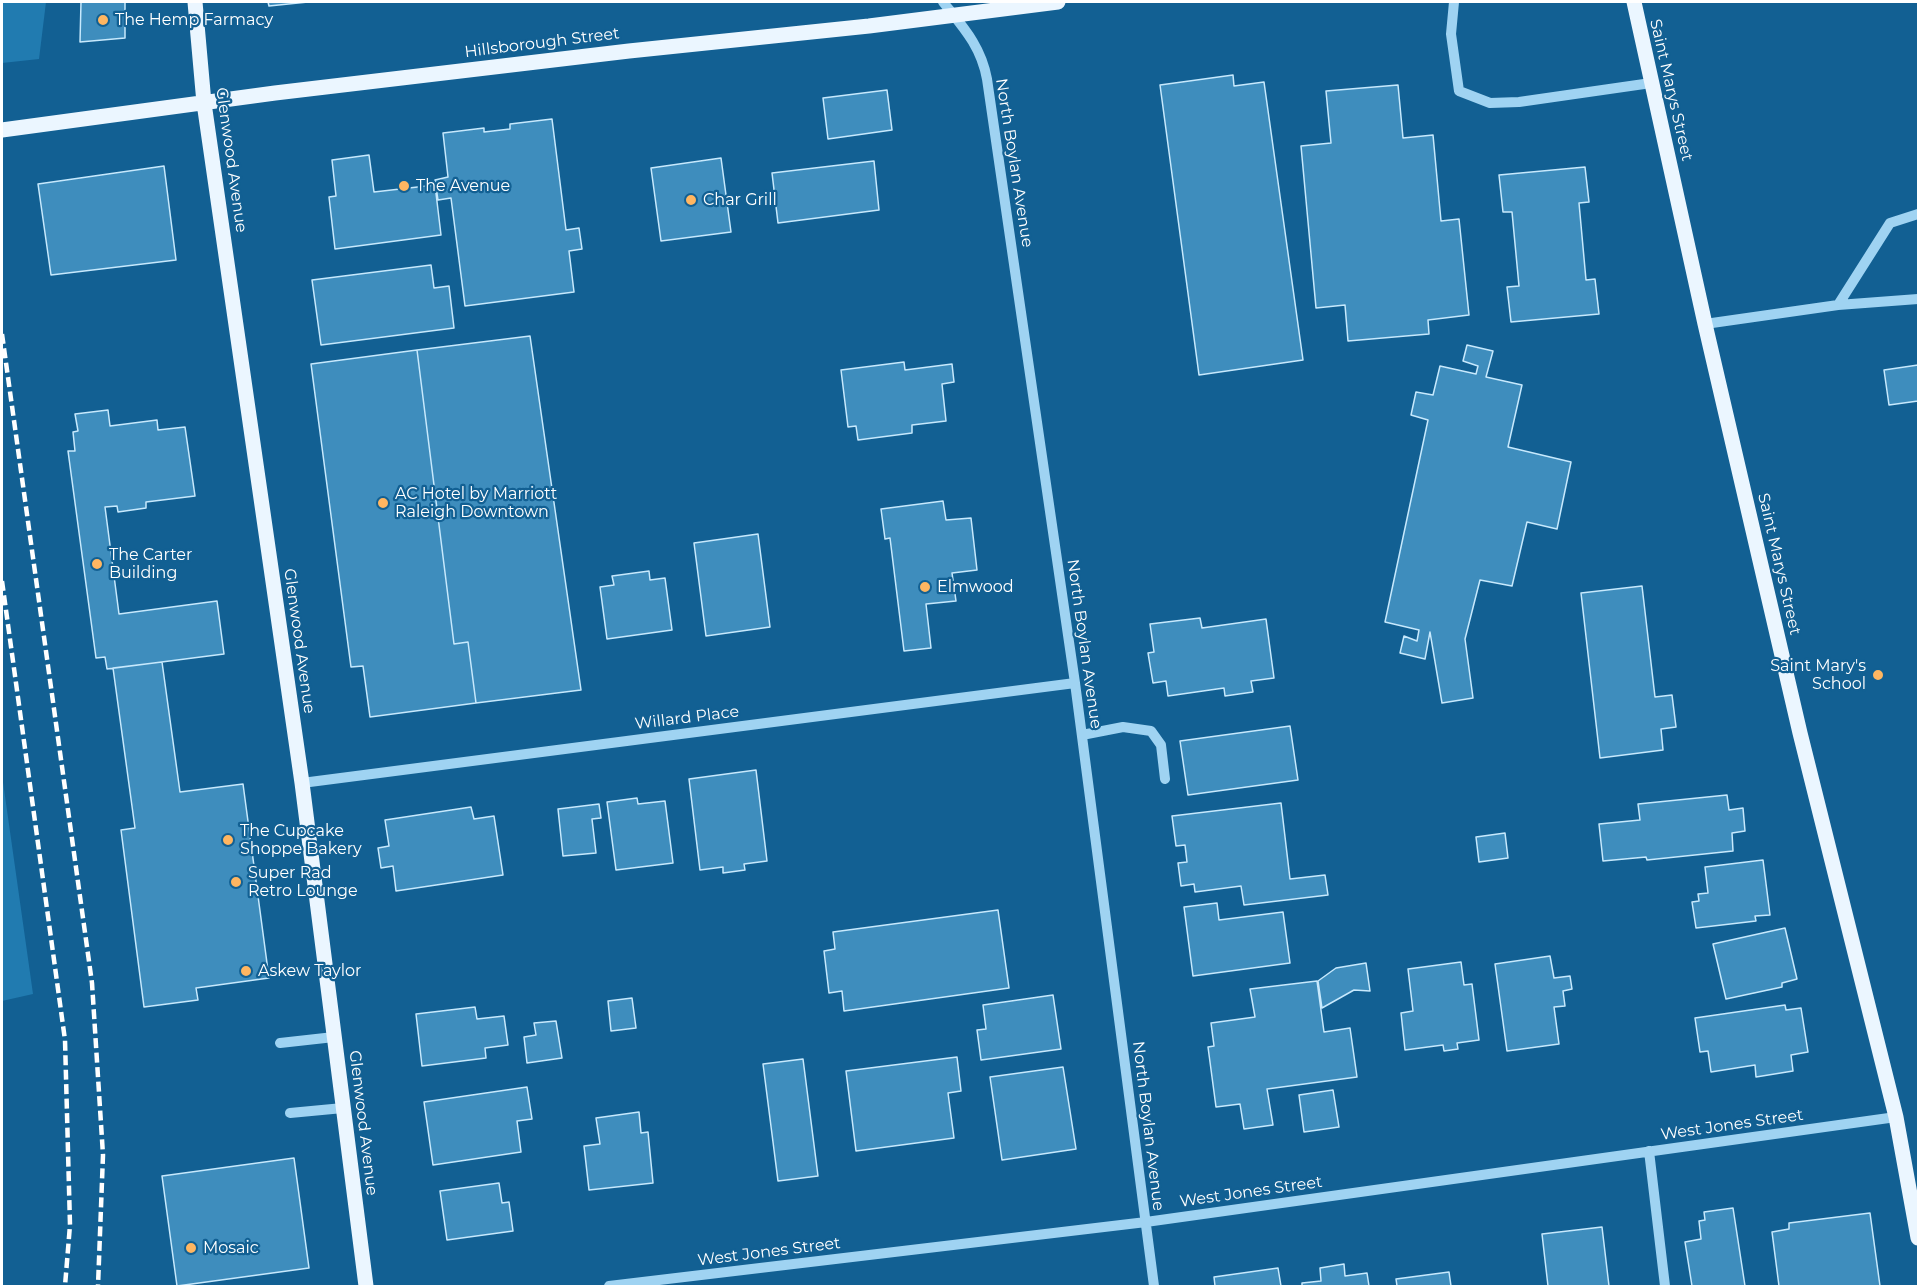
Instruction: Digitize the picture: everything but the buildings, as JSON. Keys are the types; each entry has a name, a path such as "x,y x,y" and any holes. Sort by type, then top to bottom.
{"main road":[{"name":"Glenwood Avenue","path":"195,2 204,103 302,783 366,1287"},
{"name":"Hillsborough Street","path":"2,130 544,61 1058,2"},
{"name":"Saint Marys Street","path":"1634,2 1705,324 1800,733 1896,1117 1918,1238"}],"street":[{"name":"North Boylan Avenue","path":"943,2 973,38 984,62 1076,683 1154,1287"},
{"path":"1454,2 1451,34 1459,90 1490,103 1519,102 1651,83"},
{"name":"Hillsborough Street","path":"2,123 31,125"},
{"path":"1838,305 1890,223 1918,214"},
{"path":"1705,324 1838,305 1918,299"},
{"name":"Willard Place","path":"302,783 1076,683"},
{"path":"1082,735 1123,728 1151,731 1161,745 1165,779"},
{"path":"280,1043 334,1037"},
{"path":"290,1113 343,1108"},
{"name":"West Jones Street","path":"609,1287 1146,1222 1896,1117"},
{"path":"1649,1151 1665,1287"}],"shaded area":[{"path":"2,2 46,2 39,59 2,63"},
{"path":"2,775 33,994 2,1001"}],"railway":[{"path":"2,334 92,983 103,1155 98,1286"},
{"path":"2,581 65,1040 70,1225 65,1286"}],"place":[{"name":"The Hemp Farmacy","path":"103,20"},
{"name":"The Avenue","path":"404,186"},
{"name":"Char Grill","path":"691,200"},
{"name":"AC Hotel by Marriott Raleigh Downtown","path":"383,503"},
{"name":"The Carter Building","path":"97,564"},
{"name":"Elmwood","path":"925,587"},
{"name":"Saint Mary's School","path":"1878,675"},
{"name":"The Cupcake Shoppe Bakery","path":"228,840"},
{"name":"Super Rad Retro Lounge","path":"236,882"},
{"name":"Askew Taylor","path":"246,971"},
{"name":"Mosaic","path":"191,1248"}]}
